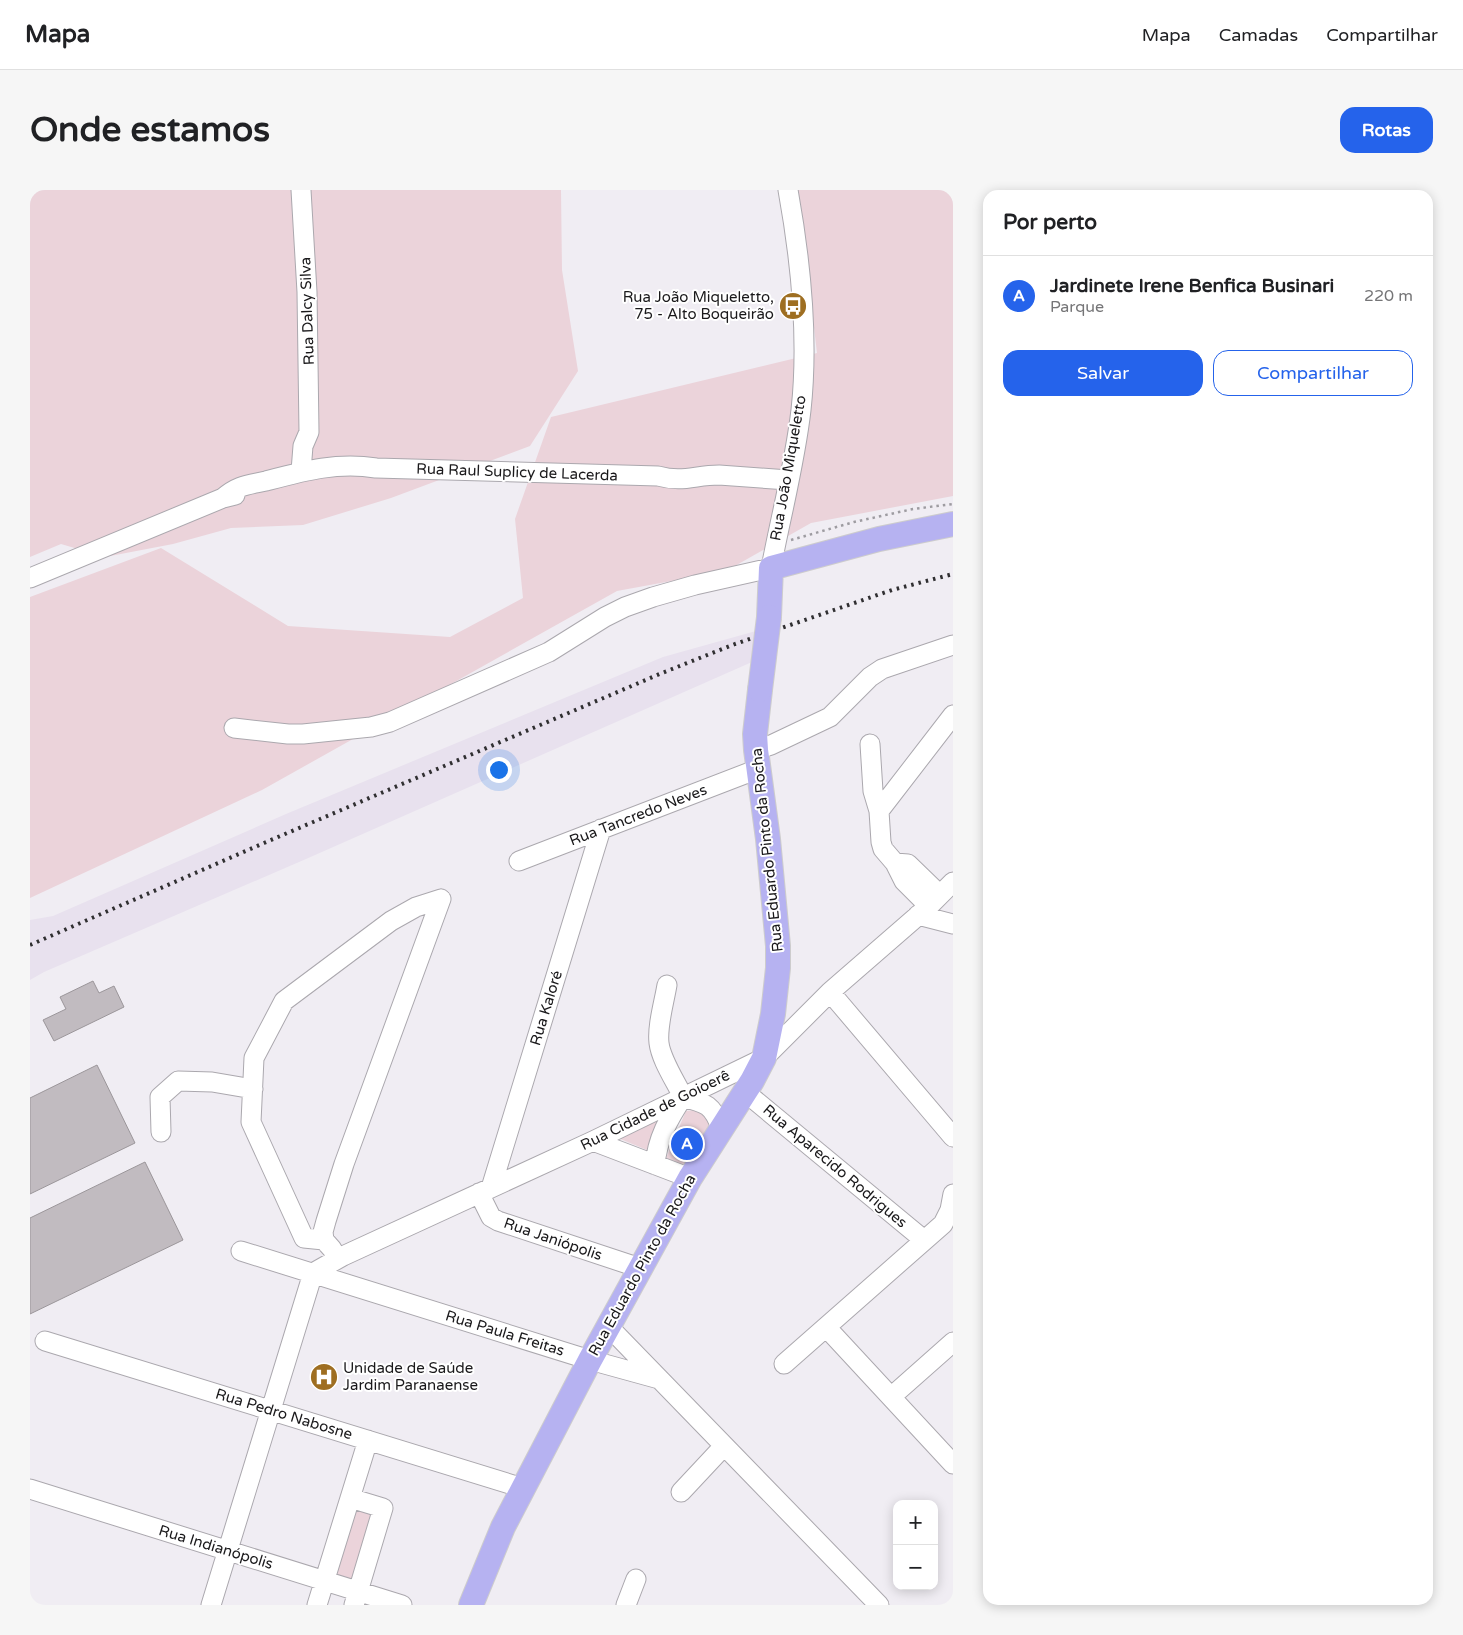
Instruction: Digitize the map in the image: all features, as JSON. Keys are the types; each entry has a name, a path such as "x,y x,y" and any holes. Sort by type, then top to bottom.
{"main road":[{"path":"771,568 879,539 953,524"},
{"name":"Rua Eduardo Pinto da Rocha","path":"471,1605 492,1552 523,1488 608,1326 690,1178 745,1092 764,1058 774,1007 778,946 768,838 757,759 756,726 769,616 771,568"}],"street":[{"name":"Rua Dalcy Silva","path":"301,190 307,292 309,432 303,446 318,468"},
{"name":"Rua João Miqueletto","path":"771,568 801,408 804,339 800,278 788,190"},
{"name":"Rua Raul Suplicy de Lacerda","path":"30,578 223,498 243,492 263,481 318,468 354,474 376,468 658,476 672,473 720,482 746,478 788,480"},
{"path":"234,728 303,734 371,727 390,722 549,652 605,617 625,607 694,585 771,568"},
{"name":"Rua Tancredo Neves","path":"518,861 602,829 757,759 771,745 830,717 870,678 882,670 953,645"},
{"path":"879,811 953,715"},
{"path":"870,744 873,791 879,811 883,849 895,863 908,864 953,924"},
{"name":"Rua Kaloré","path":"485,1191 602,829"},
{"path":"324,1240 304,1238 252,1122 254,1058 284,1001 391,921 416,907 442,899 344,1164 323,1232 324,1240 328,1246 342,1256 347,1276 352,1286"},
{"name":"Rua Cidade de Goioerê","path":"312,1273 342,1256 593,1141 764,1058 830,992 935,899"},
{"path":"667,985 659,1044 683,1097"},
{"path":"830,992 953,1137"},
{"path":"161,1132 160,1097 178,1081 212,1082 253,1089"},
{"name":"Rua Aparecido Rodrigues","path":"745,1092 924,1240"},
{"path":"683,1097 700,1101 711,1107 717,1116 721,1128"},
{"path":"654,1164 658,1144 664,1130 683,1097"},
{"path":"593,1141 690,1178"},
{"name":"Rua Janiópolis","path":"485,1191 491,1217 498,1221 640,1268"},
{"path":"784,1364 943,1224 947,1218 953,1194"},
{"name":"Rua Paula Freitas","path":"240,1251 590,1360 659,1379"},
{"path":"211,1605 312,1273"},
{"path":"608,1326 879,1605"},
{"path":"826,1327 953,1464"},
{"name":"Rua Pedro Nabosne","path":"45,1340 523,1488"},
{"path":"891,1397 953,1342"},
{"path":"317,1605 368,1440"},
{"path":"682,1492 724,1446"},
{"name":"Rua Indianópolis","path":"30,1489 324,1581 356,1598 402,1605"},
{"path":"350,1498 383,1508 356,1598"},
{"path":"626,1605 636,1579"}],"path":[{"path":"784,543 854,522 904,511 953,504"}],"shaded area":[{"path":"30,190 561,190 562,270 578,371 530,446 391,498 303,525 231,528 173,544 105,557 61,544 30,557"},
{"path":"798,190 953,190 953,496 811,523 726,571 617,591 262,790 30,898 30,597 161,548 288,626 450,637 523,598 515,519 551,417 817,353"},
{"path":"756,631 752,662 306,859 44,972 30,980 30,920 53,916 286,814 663,657"},
{"path":"695,1110 703,1112 710,1124 696,1156 684,1165 666,1158 686,1111"},
{"path":"662,1113 647,1150 618,1138"},
{"path":"355,1503 376,1510 355,1580 333,1574"}],"building":[{"path":"93,981 99,993 114,986 124,1007 54,1041 43,1020 66,1009 60,997"},
{"path":"97,1065 135,1143 30,1194 30,1098"},
{"path":"145,1162 183,1240 30,1314 30,1218"}],"railway":[{"path":"30,945 662,673 735,644 892,590 953,574"}],"place":[{"name":"Rua João Miqueletto, 75 - Alto Boqueirão","path":"793,306"},
{"name":"Jardinete Irene Benfica Businari","path":"687,1144"},
{"name":"Unidade de Saúde Jardim Paranaense","path":"324,1377"}]}
